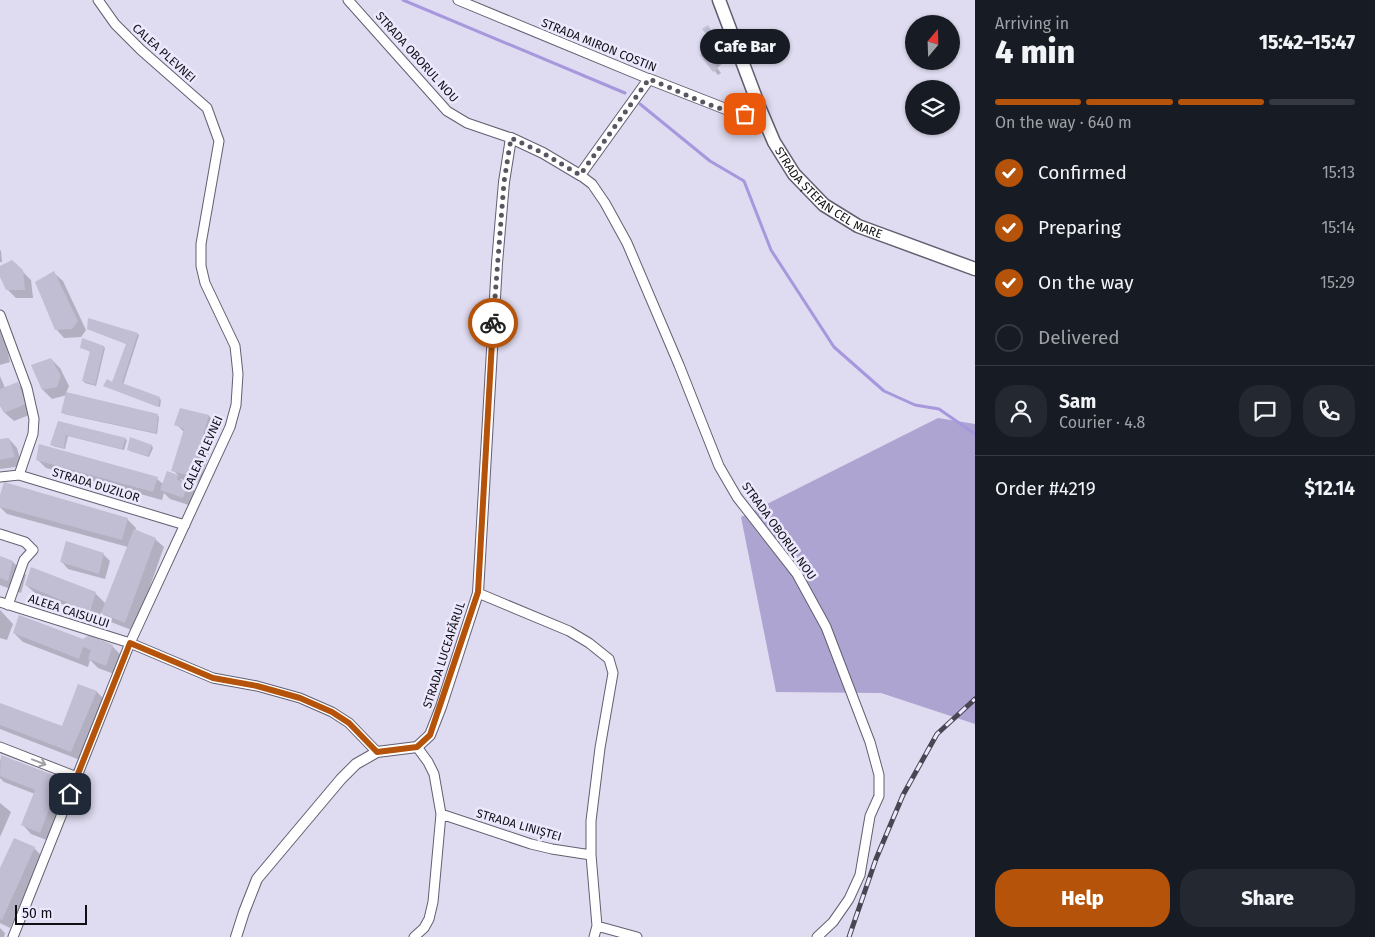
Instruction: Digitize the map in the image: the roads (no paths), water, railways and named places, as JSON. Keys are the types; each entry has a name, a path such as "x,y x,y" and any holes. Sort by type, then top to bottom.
{"main road":[{"name":"STRADA ȘTEFAN CEL MARE","path":"719,0 774,142 794,174 824,205 858,226 975,269"}],"street":[{"name":"CALEA PLEVNEI","path":"13,937 130,643 230,427 236,405 238,374 235,346 205,283 201,266 201,244 220,141 207,108 140,50 115,24 98,0"},
{"name":"STRADA OBORUL NOU","path":"348,0 447,111 467,123 511,138 543,153 592,184 627,243 679,365 719,466 738,497 797,574 826,627 870,742 879,774 879,796 870,816 860,875 849,899 833,922 817,937"},
{"name":"STRADA MIRON COSTIN","path":"458,0 736,113 745,114 760,109"},
{"path":"580,175 649,79"},
{"name":"STRADA LUCEAFĂRUL","path":"417,747 430,735 478,592 497,263 504,182 511,138"},
{"path":"0,315 26,388 34,419 33,434 19,475"},
{"name":"STRADA DUZILOR","path":"0,477 19,475 185,525"},
{"path":"0,534 25,542 33,550 24,560 4,603"},
{"path":"478,592 569,631 589,643 609,659 613,673 600,748 591,821 591,855 597,926 594,937"},
{"name":"ALEEA CAISULUI","path":"4,603 130,643 213,678 257,686 300,698 332,712 349,723 377,752"},
{"path":"0,747 77,777"},
{"path":"236,937 257,879 341,779 356,764 377,752 417,747 434,774 441,814 433,902 429,919 424,928 414,937"},
{"name":"STRADA LINIȘTEI","path":"441,814 531,844 591,855"},
{"path":"597,926 637,937"}],"waterway":[{"path":"403,0 625,93"},
{"path":"640,104 710,161 744,181 771,250 834,347 884,391 915,405 939,409 975,434"}],"railway":[{"path":"849,937 876,859 903,795 937,734 975,699"}],"place":[{"name":"Cafe Bar","path":"745,114"}]}
